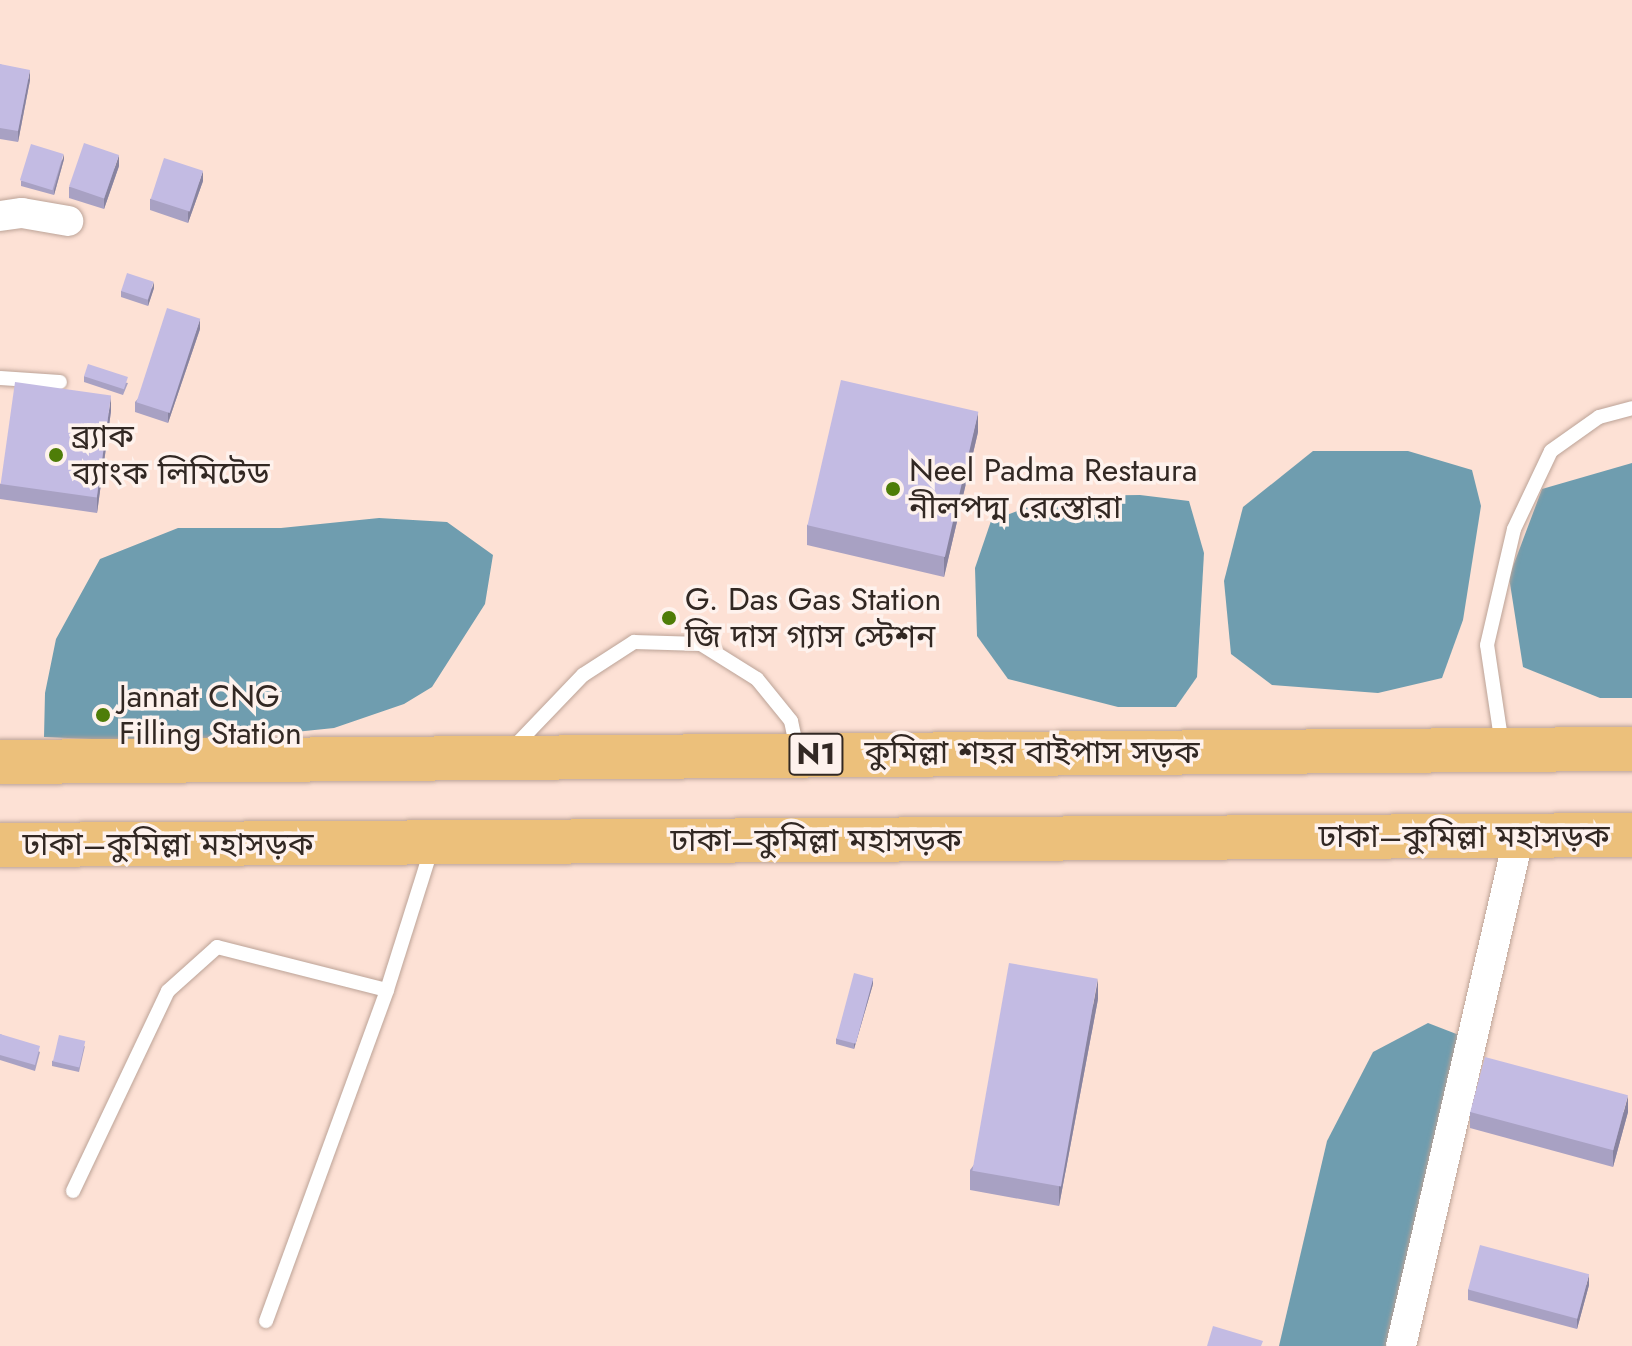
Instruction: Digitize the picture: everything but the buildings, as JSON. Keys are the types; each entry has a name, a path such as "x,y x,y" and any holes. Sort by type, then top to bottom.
{"highway":[{"name":"কুমিল্লা শহর বাইপাস সড়ক","path":"0,762 1632,749"},
{"name":"ঢাকা–কুমিল্লা মহাসড়ক","path":"0,845 1632,835"}],"street":[{"path":"0,216 22,213 68,221"},
{"path":"1401,1346 1519,836"}],"lane":[{"path":"0,378 60,382"},
{"path":"1502,749 1487,645 1514,529 1551,451 1599,417 1632,408"},
{"path":"504,757 583,675 634,642 701,644 757,679 791,721 798,754"},
{"path":"266,1321 387,990 433,843"},
{"path":"73,1191 168,991 217,947 387,990"}],"water":[{"path":"1313,451 1408,451 1472,470 1481,506 1463,620 1442,678 1378,693 1272,685 1231,654 1224,581 1243,507"},
{"path":"1632,463 1632,698 1600,698 1523,667 1509,577 1542,489"},
{"path":"1140,495 1189,501 1204,553 1197,677 1176,707 1118,707 1008,679 977,636 975,568 991,521 1057,496"},
{"path":"379,518 447,522 493,555 485,604 432,687 404,704 334,728 188,743 44,737 45,693 56,639 100,559 178,528 281,528"},
{"path":"1428,1023 1459,1035 1396,1346 1279,1346 1327,1141 1373,1052"}],"place":[{"name":"ব্র্যাক ব্যাংক লিমিটেড","path":"56,455"},
{"name":"Neel Padma Restaura নীলপদ্ম রেস্তোরা","path":"893,489"},
{"name":"G. Das Gas Station জি দাস গ্যাস স্টেশন","path":"669,618"},
{"name":"Jannat CNG Filling Station","path":"103,715"}]}
